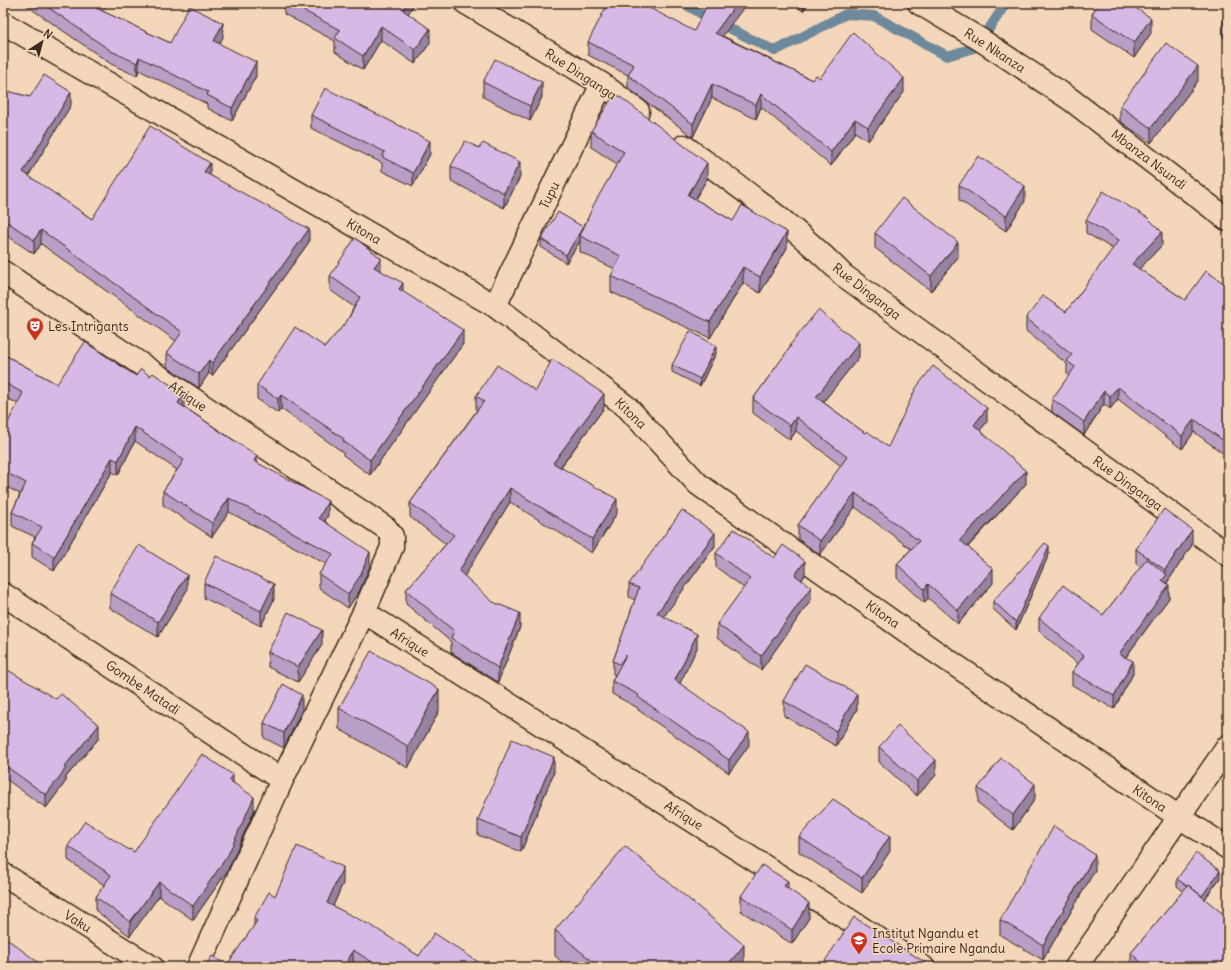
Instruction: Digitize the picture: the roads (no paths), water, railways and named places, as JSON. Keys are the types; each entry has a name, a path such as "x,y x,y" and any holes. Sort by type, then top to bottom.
{"street":[{"name":"Rue Dinganga","path":"466,3 602,84 652,122"},
{"name":"Rue Nkanza","path":"919,3 981,40 1070,99"},
{"name":"Kitona","path":"3,23 495,306 627,407 698,484 930,648 1179,818 1228,848"},
{"name":"Tupu","path":"495,306 602,84"},
{"name":"Mbanza Nsundi","path":"1070,99 1228,220"},
{"name":"Rue Dinganga","path":"670,136 817,248 843,275 1228,555"},
{"name":"Afrique","path":"3,272 386,528 392,536 392,547 364,612 923,967"},
{"name":"Gombe Matadi","path":"3,594 282,780"},
{"path":"198,967 282,780 364,612"},
{"path":"1076,967 1228,746"},
{"name":"Vaku","path":"3,874 152,967"}],"waterway":[{"path":"683,3 705,16 775,51 846,14 874,16 947,56 977,47 1006,3"}],"place":[{"name":"Les Intrigants","path":"35,341"},
{"name":"Institut Ngandu et Ecole Primaire Ngandu","path":"859,955"}]}
